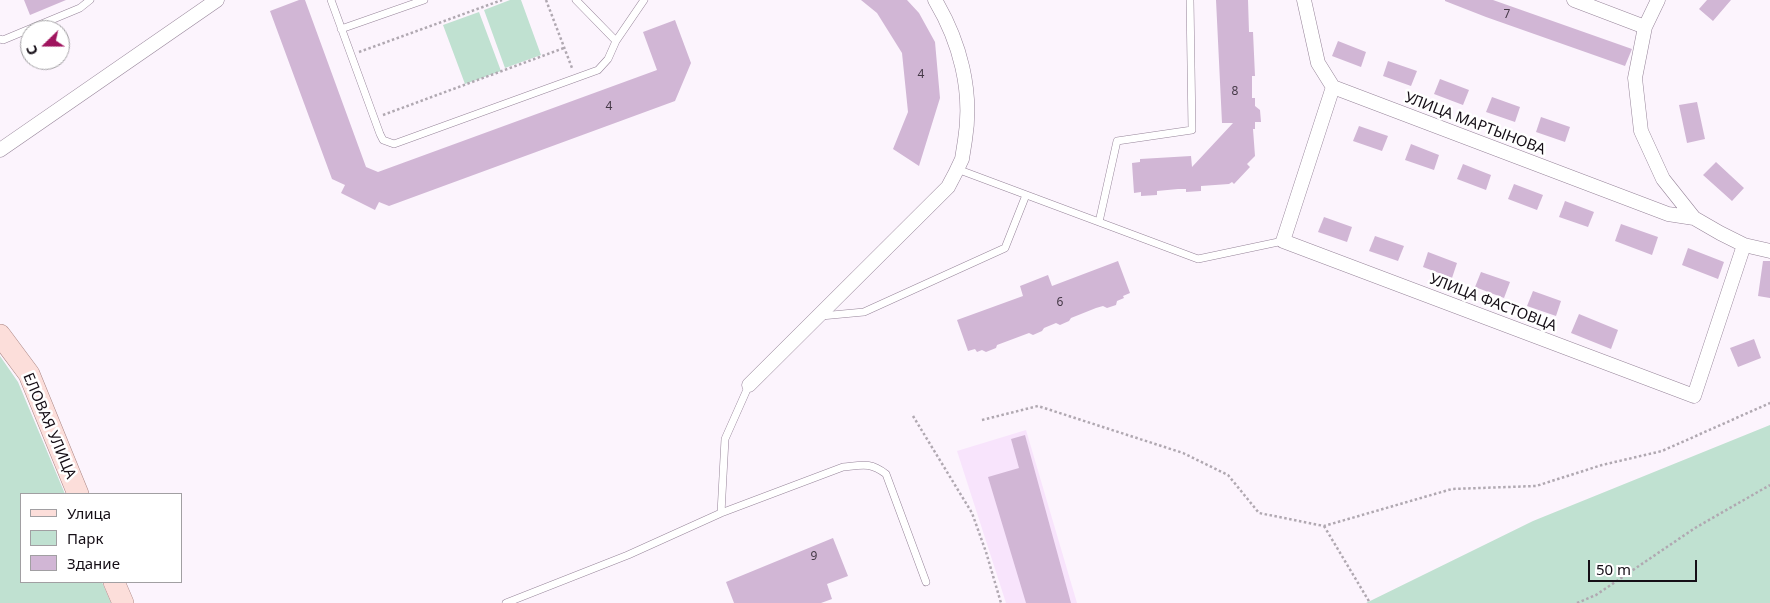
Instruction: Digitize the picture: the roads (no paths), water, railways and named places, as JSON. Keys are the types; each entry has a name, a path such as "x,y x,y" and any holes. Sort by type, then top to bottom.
{"main road":[{"name":"ЕЛОВАЯ УЛИЦА","path":"0,335 29,374 78,493"},
{"path":"114,583 123,603"}],"street":[{"path":"0,150 217,0"},
{"path":"749,385 948,187 962,159 968,122 967,91 961,60 952,32 935,0"},
{"path":"1283,241 1332,87 1318,63 1304,0"},
{"path":"1574,0 1645,27"},
{"name":"УЛИЦА МАРТЫНОВА","path":"1658,0 1645,27 1635,78 1641,131 1663,179 1694,218"},
{"name":"УЛИЦА МАРТЫНОВА","path":"1332,87 1668,214 1694,218 1744,245 1770,251"},
{"name":"УЛИЦА ФАСТОВЦА","path":"1283,241 1694,396 1744,245"}],"lane":[{"path":"0,39 3,40 80,8 90,0"},
{"path":"331,0 374,118 384,140 394,144 598,70 608,60 616,41 644,0"},
{"path":"341,29 424,0"},
{"path":"576,0 616,41"},
{"path":"1099,222 1117,141 1192,130 1190,0"},
{"path":"957,169 1198,259 1283,241"},
{"path":"818,316 864,312 1005,248 1026,195"},
{"path":"721,512 725,439 749,385"},
{"path":"506,603 628,555 721,512 843,467 862,465 876,466 886,474 926,582"}]}
